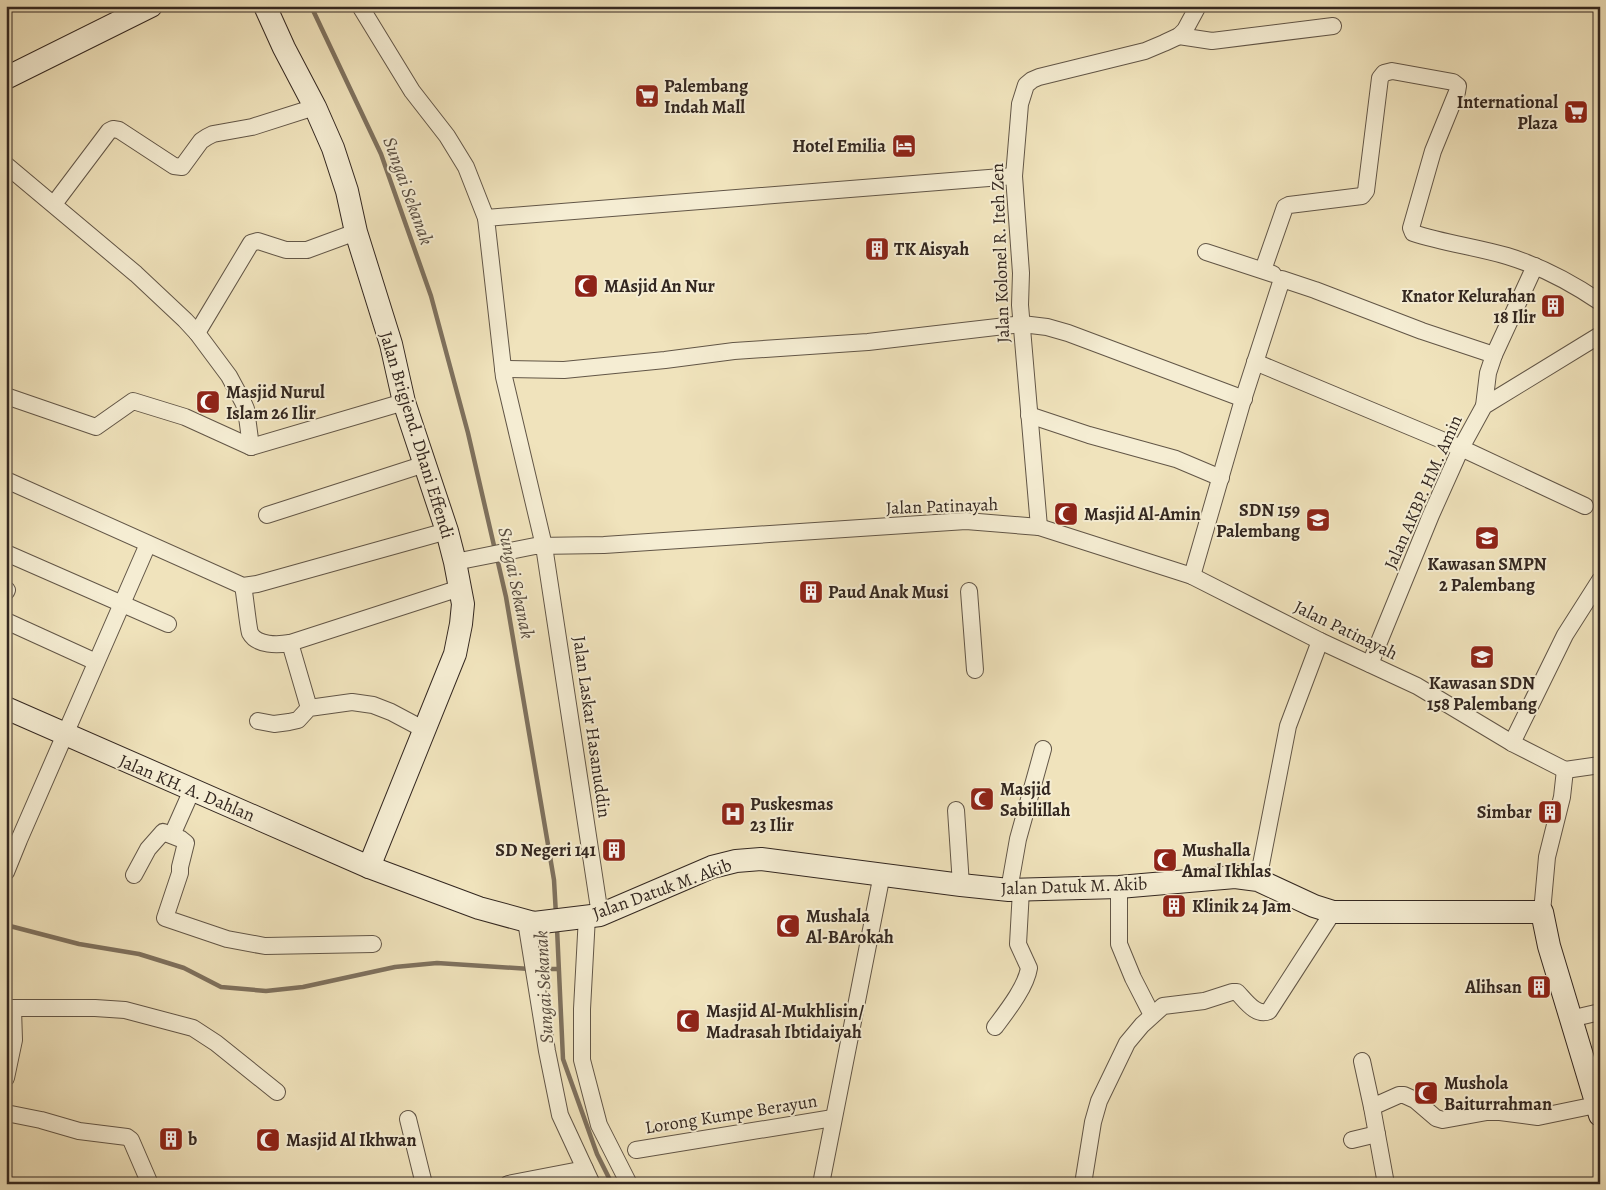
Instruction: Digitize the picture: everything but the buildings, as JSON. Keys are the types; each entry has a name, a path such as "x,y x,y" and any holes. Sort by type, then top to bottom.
{"street":[{"path":"6,78 151,6"},
{"name":"Jalan Brigjend. Dhani Effendi","path":"265,6 332,148 344,183 356,232 390,344 404,402 447,531 463,561 460,588 463,604 455,654 423,729 369,867"},
{"name":"Jalan Laskar Hasanuddin","path":"360,6 412,91 447,136 466,167 486,218 503,369 540,546 589,916 582,1009 582,1060 599,1125 629,1184"},
{"path":"1179,36 1185,30 1198,6"},
{"path":"1179,36 1212,41 1333,26"},
{"name":"Jalan Kolonel R. Iteh Zen","path":"1039,527 1022,324 1021,273 1014,176 1020,104 1023,92 1029,82 1047,74 1145,51 1179,36"},
{"path":"1263,270 1285,207 1362,196 1366,191 1380,78 1384,73 1392,71 1453,82 1458,86 1432,151 1411,228 1414,233 1436,240 1507,256 1535,266 1582,290 1600,302"},
{"path":"54,204 109,131 113,129 119,130 174,166 182,167 201,141 213,134 252,127 314,107"},
{"path":"6,165 136,274 198,334 229,376 243,402 246,409 251,447"},
{"path":"486,218 1014,176"},
{"path":"198,334 250,243 258,241 286,250 307,250 356,232"},
{"path":"1206,252 1263,270 1422,331 1494,355"},
{"path":"1484,406 1488,373 1494,355 1535,266"},
{"path":"1192,576 1255,362 1282,278"},
{"path":"503,369 564,370 664,360 734,350 868,342 1022,324 1048,327 1068,333 1244,399"},
{"name":"Jalan AKBP. HM. Amin","path":"1370,664 1461,448 1484,406 1600,335"},
{"path":"1255,362 1461,448 1585,506"},
{"path":"6,396 96,426 133,401 184,417 251,447 404,402"},
{"path":"1030,415 1089,435 1176,459 1221,478"},
{"path":"267,516 425,464"},
{"path":"6,480 243,586 257,584 447,531"},
{"name":"Jalan Patinayah","path":"463,561 540,546 604,545 966,522 1039,527 1192,576 1320,641 1417,686 1512,743 1565,770"},
{"path":"6,872 13,837 65,735 148,544"},
{"path":"6,553 168,624"},
{"path":"1512,743 1565,635 1600,580"},
{"path":"243,586 250,633 258,640 268,644 279,645 460,588"},
{"path":"969,591 975,670"},
{"path":"6,621 96,662"},
{"path":"1258,880 1288,726 1320,641"},
{"path":"290,643 308,708"},
{"path":"258,721 274,724 289,722 298,720 308,708 352,702 373,705 423,729"},
{"name":"Jalan KH. A. Dahlan","path":"6,708 369,867 479,908 530,922"},
{"path":"995,1027 1019,990 1030,968 1018,944 1015,890 1018,839 1043,749"},
{"path":"1372,1107 1399,1095 1404,1095 1415,1100 1436,1118 1443,1120 1487,1112 1538,1117 1598,1110 1549,946 1542,912 1547,857 1562,797 1565,770 1600,765"},
{"path":"172,835 192,790"},
{"path":"956,810 960,885"},
{"path":"134,875 148,849 163,832 181,838 186,843 180,873 165,918 227,939 265,946 374,944"},
{"name":"Jalan Datuk M. Akib","path":"530,922 589,916 712,867 736,861 761,859 960,885 1015,890 1119,887 1235,877 1258,880 1314,906 1333,912 1542,912"},
{"path":"821,1184 882,874"},
{"path":"1119,887 1119,944 1152,1015"},
{"path":"1083,1184 1093,1122 1099,1101 1127,1043 1142,1025 1163,1006 1204,1001 1232,992 1237,992 1257,1011 1261,1013 1269,1011 1333,912"},
{"path":"508,1184 588,1177 560,1115 547,1051 530,922"},
{"path":"6,1078 14,1040 10,1009 95,1008 125,1010 192,1028 216,1043 277,1092"},
{"path":"1570,1019 1600,1012"},
{"path":"1362,1061 1386,1184"},
{"path":"6,1113 41,1120 78,1131 127,1137 150,1184"},
{"name":"Lorong Kumpe Berayun","path":"636,1150 833,1118"},
{"path":"408,1119 424,1184"},
{"path":"1352,1140 1377,1134"}],"waterway":[{"name":"Sungai Sekanak","path":"311,6 381,154 431,296 468,433 495,550"},
{"name":"Sungai Sekanak","path":"497,558 506,597 554,880 556,915"},
{"path":"6,925 79,944 139,954 184,968 221,987 266,991 303,987 395,967 437,963 530,969"},
{"name":"Sungai Sekanak","path":"557,928 563,1059 597,1154 612,1184"},
{"path":"537,969 558,969"}],"place":[{"name":"Palembang Indah Mall","path":"647,96"},
{"name":"International Plaza","path":"1576,112"},
{"name":"Hotel Emilia","path":"904,146"},
{"name":"TK Aisyah","path":"877,249"},
{"name":"MAsjid An Nur","path":"586,286"},
{"name":"Knator Kelurahan 18 Ilir","path":"1553,306"},
{"name":"Masjid Nurul Islam 26 Ilir","path":"208,402"},
{"name":"Masjid Al-Amin","path":"1066,514"},
{"name":"SDN 159 Palembang","path":"1318,520"},
{"name":"Kawasan SMPN 2 Palembang","path":"1487,538"},
{"name":"Paud Anak Musi","path":"811,592"},
{"name":"Kawasan SDN 158 Palembang","path":"1482,657"},
{"name":"Masjid Sabilillah","path":"982,799"},
{"name":"Simbar","path":"1550,812"},
{"name":"Puskesmas 23 Ilir","path":"733,814"},
{"name":"SD Negeri 141","path":"614,850"},
{"name":"Mushalla Amal Ikhlas","path":"1165,860"},
{"name":"Klinik 24 Jam","path":"1174,906"},
{"name":"Mushala Al-BArokah","path":"788,926"},
{"name":"Alihsan","path":"1539,987"},
{"name":"Masjid Al-Mukhlisin/ Madrasah Ibtidaiyah","path":"688,1021"},
{"name":"Mushola Baiturrahman","path":"1426,1093"},
{"name":"b","path":"171,1139"},
{"name":"Masjid Al Ikhwan","path":"268,1140"}]}
